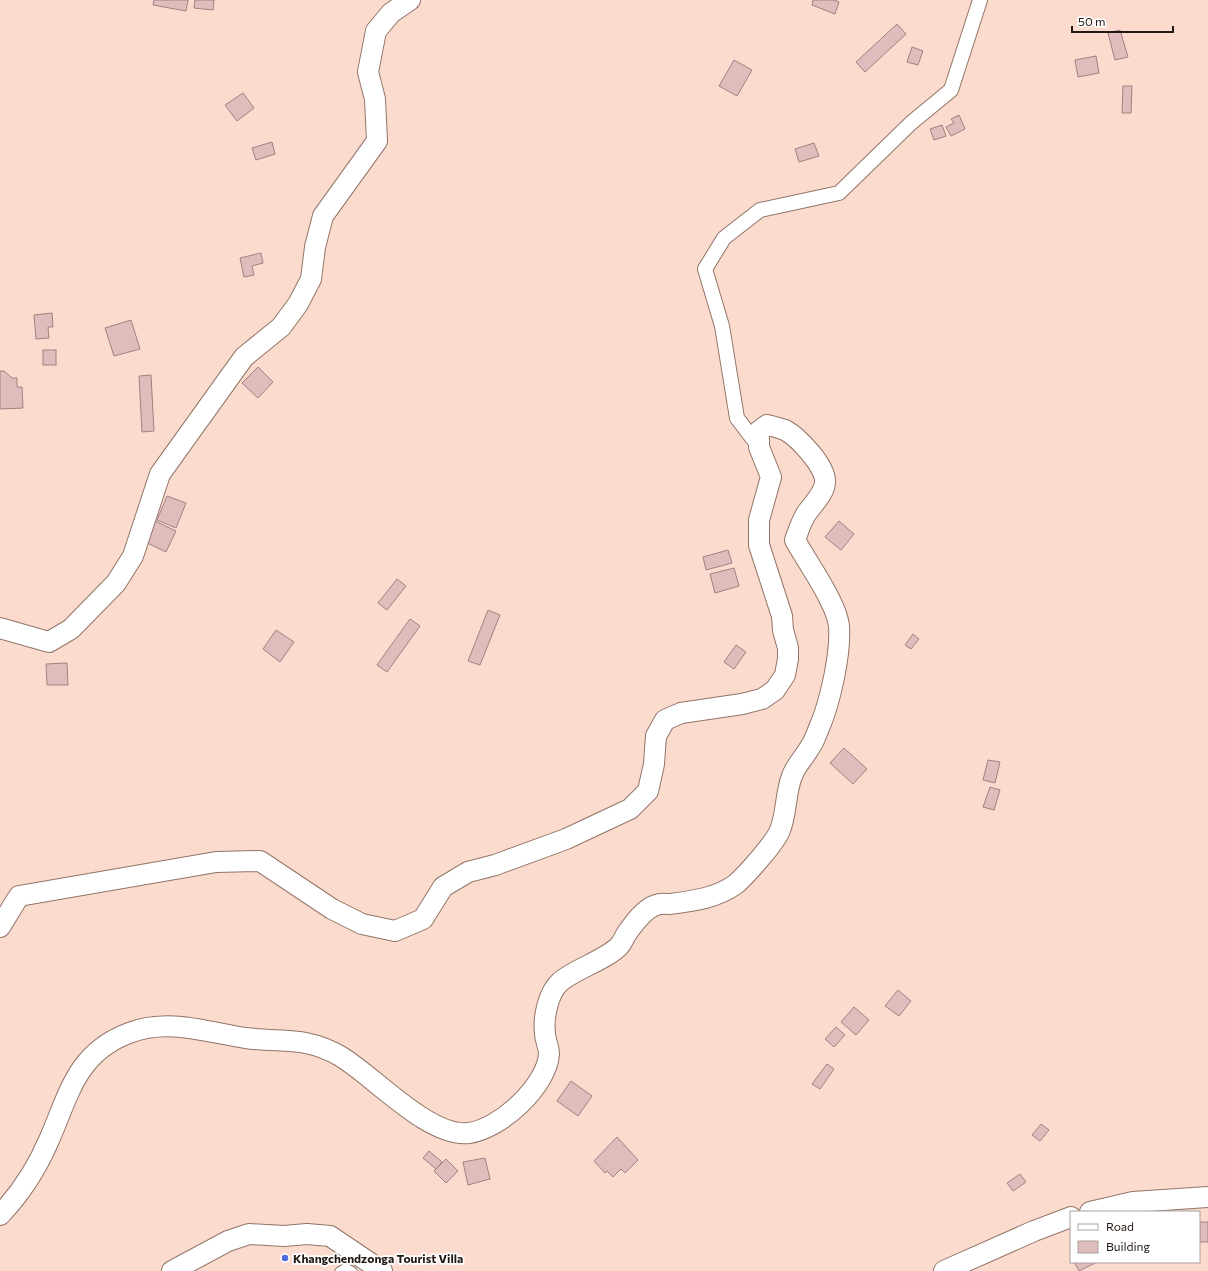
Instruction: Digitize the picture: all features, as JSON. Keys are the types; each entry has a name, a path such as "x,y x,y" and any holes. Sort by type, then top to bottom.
{"street":[{"path":"0,628 49,642 71,628 116,583 133,556 160,474 244,357 281,327 298,304 310,279 315,247 323,216 378,141 375,99 368,72 376,31 391,13 410,0"},
{"path":"0,927 19,896 216,862 260,861 332,909 362,924 394,931 423,919 443,887 468,872 495,865 566,839 630,809 648,791 654,764 656,736 665,720 681,713 742,704 762,699 775,690 785,675 788,659 788,648 783,630 782,616 759,545 759,520 769,491 771,477 759,447 737,418 722,326 705,269 724,238 760,210 839,193 911,122 951,90 980,0"},
{"path":"0,1215 14,1201 29,1180 51,1137 64,1100 86,1062 104,1046 129,1033 163,1026 196,1028 247,1038 314,1044 341,1057 421,1116 449,1132 470,1133 492,1125 509,1115 525,1098 546,1066 549,1052 545,1035 544,1021 551,994 560,982 620,946 640,916 655,905 698,900 719,894 737,883 779,834 789,783 795,767 809,750 821,724 831,694 838,652 839,625 831,601 795,540 806,515 817,499 825,483 824,478 814,458 799,441 786,431 767,425 759,431 759,447"},
{"path":"1094,1211 1133,1202 1208,1197"},
{"path":"944,1271 1034,1231 1070,1217"},
{"path":"172,1271 228,1241 249,1234 284,1236 307,1234 330,1236 382,1271"}],"lane":[{"path":"339,1271 346,1267 353,1271"}],"building":[{"path":"154,0 188,0 186,11 153,5"},
{"path":"195,0 214,0 213,10 194,8"},
{"path":"813,0 834,0 839,2 835,14 812,5"},
{"path":"897,24 906,34 865,72 856,62"},
{"path":"1120,30 1128,57 1115,60 1108,33"},
{"path":"912,47 923,51 918,65 907,62"},
{"path":"1096,56 1099,73 1078,77 1075,60"},
{"path":"734,60 752,70 737,96 719,86"},
{"path":"1123,86 1132,86 1131,113 1122,113"},
{"path":"243,93 254,108 237,121 225,105"},
{"path":"959,115 965,129 951,136 946,127 954,123 951,119"},
{"path":"942,125 946,136 934,140 930,129"},
{"path":"272,142 275,154 256,160 252,148"},
{"path":"814,143 819,156 799,162 795,149"},
{"path":"261,253 263,263 252,266 254,275 244,277 240,258"},
{"path":"52,313 53,327 48,327 49,338 36,339 34,315"},
{"path":"131,320 140,349 114,356 105,328"},
{"path":"43,350 56,350 56,365 43,365"},
{"path":"258,367 273,382 258,398 242,383"},
{"path":"0,371 4,371 12,378 17,378 17,387 22,387 23,408 0,409"},
{"path":"151,375 154,431 142,432 139,376"},
{"path":"167,496 186,503 176,528 157,520"},
{"path":"155,521 176,531 166,552 145,542"},
{"path":"839,521 854,534 841,550 825,537"},
{"path":"728,550 732,563 706,570 703,557"},
{"path":"734,568 739,586 715,593 710,574"},
{"path":"397,579 406,586 387,610 378,603"},
{"path":"488,610 500,615 480,665 468,661"},
{"path":"410,619 420,626 387,672 377,665"},
{"path":"276,630 294,642 280,662 263,649"},
{"path":"913,634 919,639 911,649 905,645"},
{"path":"736,645 746,652 734,669 724,662"},
{"path":"67,663 68,685 47,685 46,664"},
{"path":"844,748 867,769 853,784 830,763"},
{"path":"988,760 1000,762 995,783 983,780"},
{"path":"990,787 1000,790 994,810 983,807"},
{"path":"898,990 911,1001 899,1016 885,1006"},
{"path":"854,1007 869,1020 856,1035 841,1022"},
{"path":"836,1027 845,1035 834,1047 825,1039"},
{"path":"827,1064 834,1069 820,1089 812,1084"},
{"path":"571,1081 592,1096 578,1116 557,1101"},
{"path":"1041,1124 1049,1130 1040,1141 1032,1135"},
{"path":"617,1137 638,1160 625,1173 621,1169 613,1177 607,1171 605,1173 594,1161"},
{"path":"429,1151 442,1162 436,1169 423,1158"},
{"path":"485,1158 490,1179 468,1185 463,1162"},
{"path":"446,1159 458,1171 446,1183 434,1171"},
{"path":"1020,1174 1026,1182 1013,1191 1007,1183"},
{"path":"1200,1222 1208,1222 1208,1242 1200,1242"},
{"path":"1075,1263 1095,1263 1079,1271"}],"place":[{"name":"Khangchendzonga Tourist Villa","path":"285,1258"}]}
